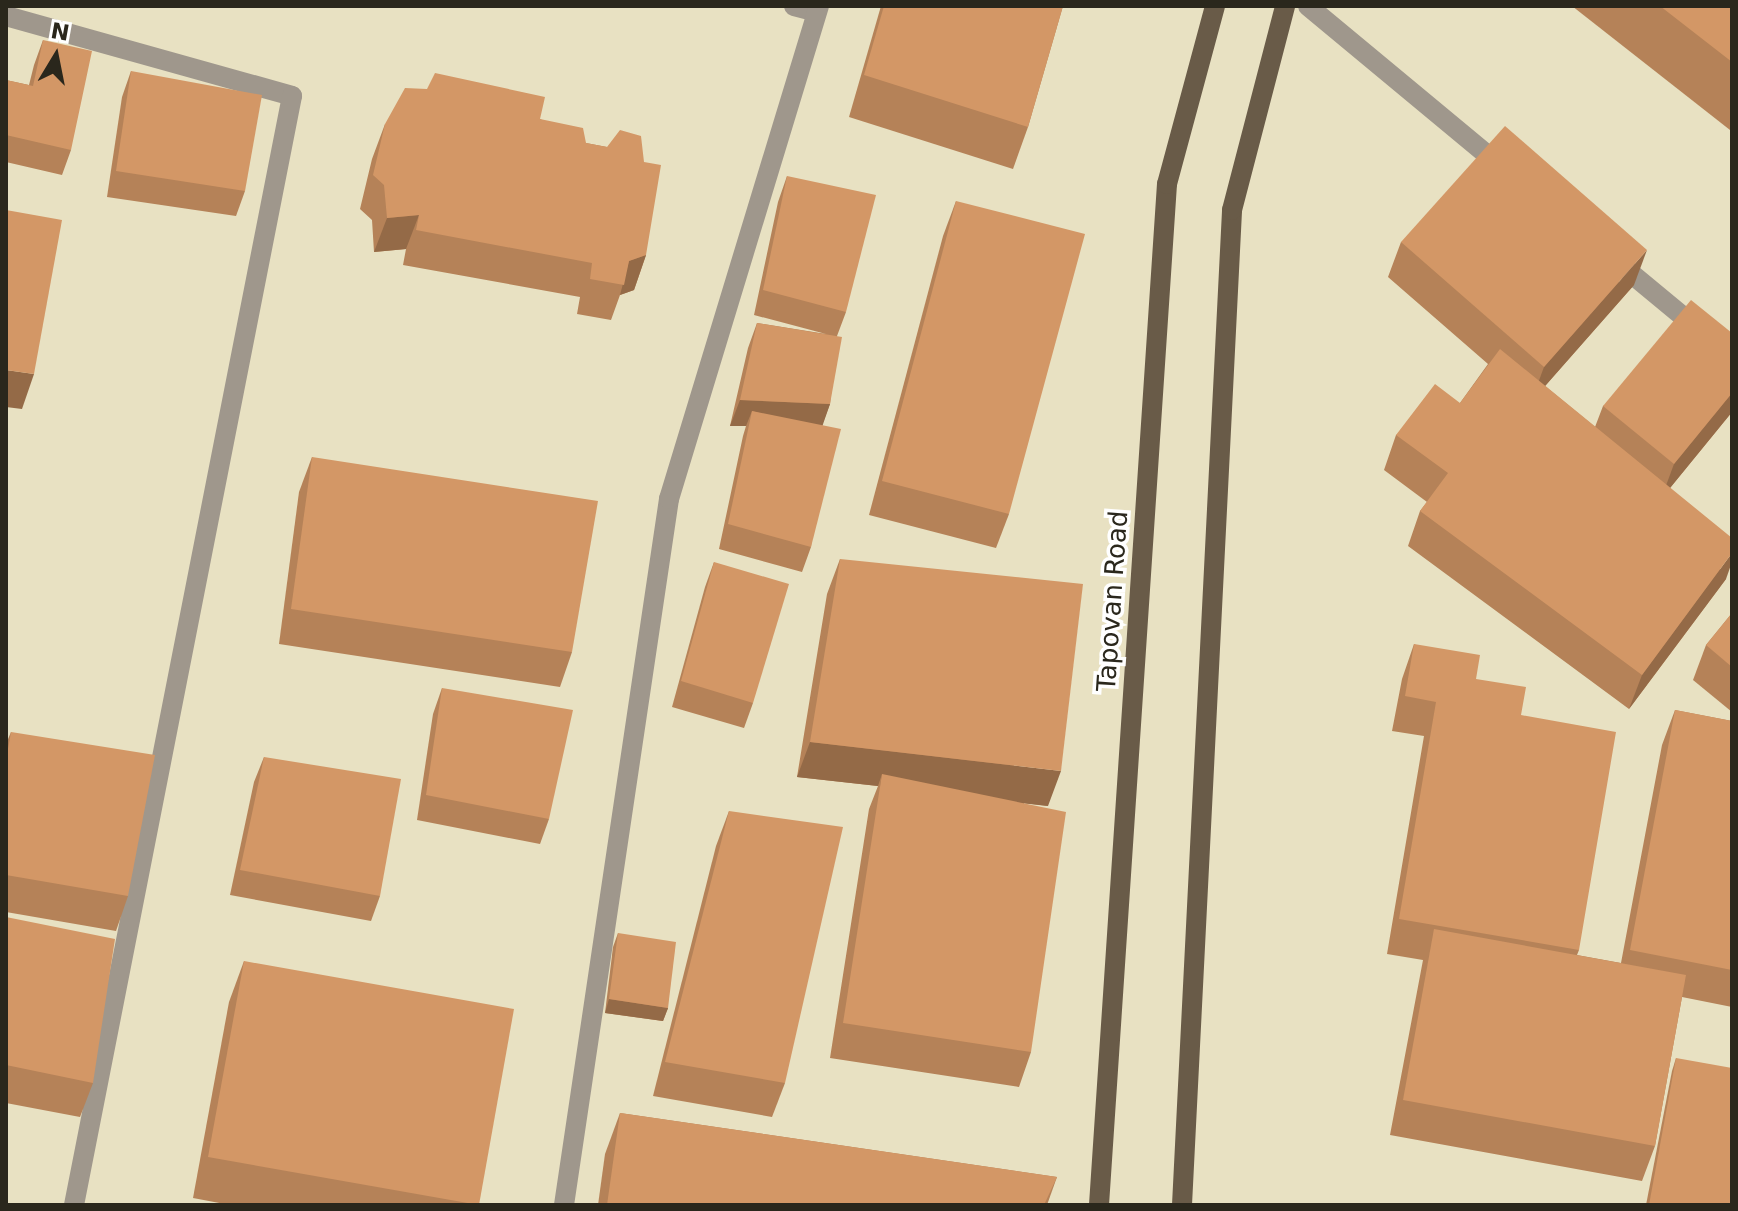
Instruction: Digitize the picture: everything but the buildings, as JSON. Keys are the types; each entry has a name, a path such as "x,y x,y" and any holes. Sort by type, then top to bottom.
{"main road":[{"name":"Tapovan Road","path":"1099,1205 1167,184 1215,6"},
{"path":"1182,1205 1232,210 1285,6"}],"street":[{"path":"564,1205 669,499 818,9 794,6"},
{"path":"1308,6 1514,177"},
{"path":"6,16 292,96 74,1205"},
{"path":"1599,247 1732,357"}]}
